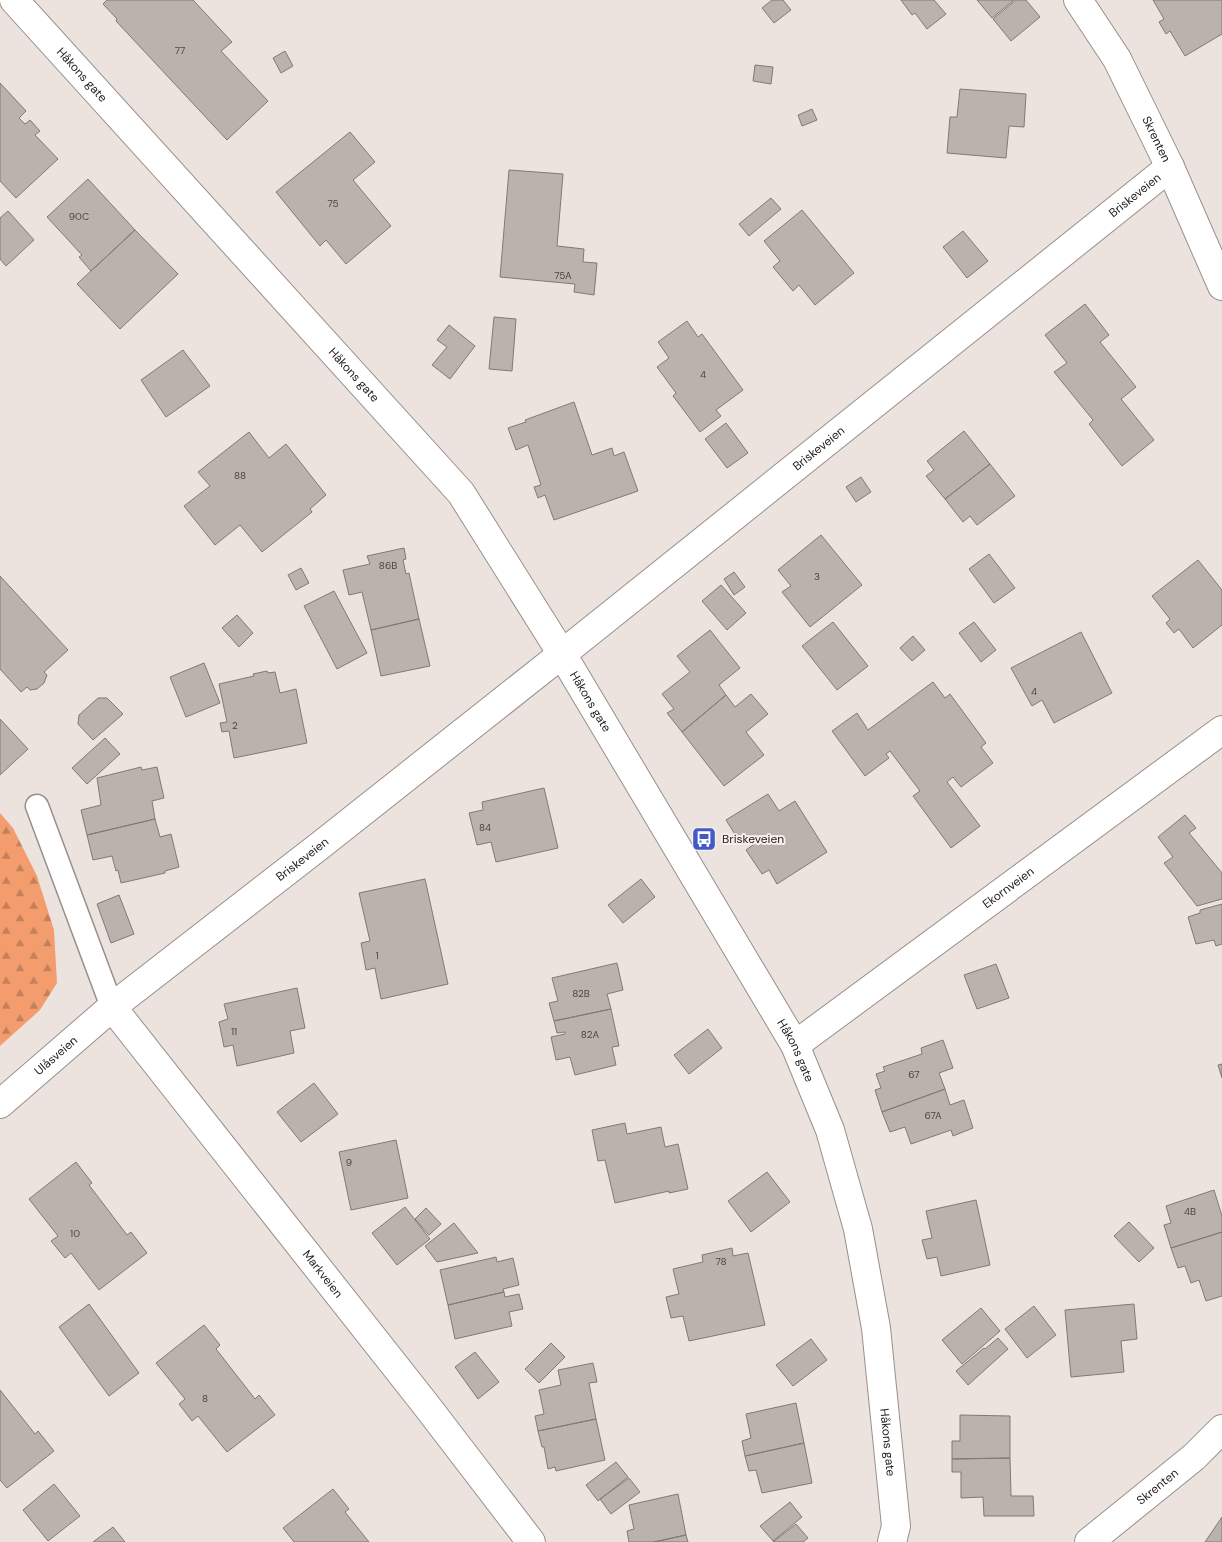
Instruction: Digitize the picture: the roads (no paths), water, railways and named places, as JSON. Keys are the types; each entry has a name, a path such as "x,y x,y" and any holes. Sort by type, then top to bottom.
{"street":[{"name":"Håkons gate","path":"14,0 461,493 562,654 795,1045 830,1130 858,1229 876,1328 896,1526 892,1542"},
{"name":"Skrenten","path":"1078,0 1117,59 1170,167 1222,286"},
{"name":"Briskeveien","path":"112,1007 562,654 1170,167"},
{"name":"Ekornveien","path":"795,1045 1222,730"},
{"name":"Ulåsveien","path":"0,1104 112,1007"},
{"name":"Markveien","path":"112,1007 426,1405 531,1542"},
{"name":"Skrenten","path":"1090,1542 1194,1457 1222,1429"}],"lane":[{"path":"37,806 112,1007"}],"place":[{"name":"Briskeveien","path":"704,839"}]}
